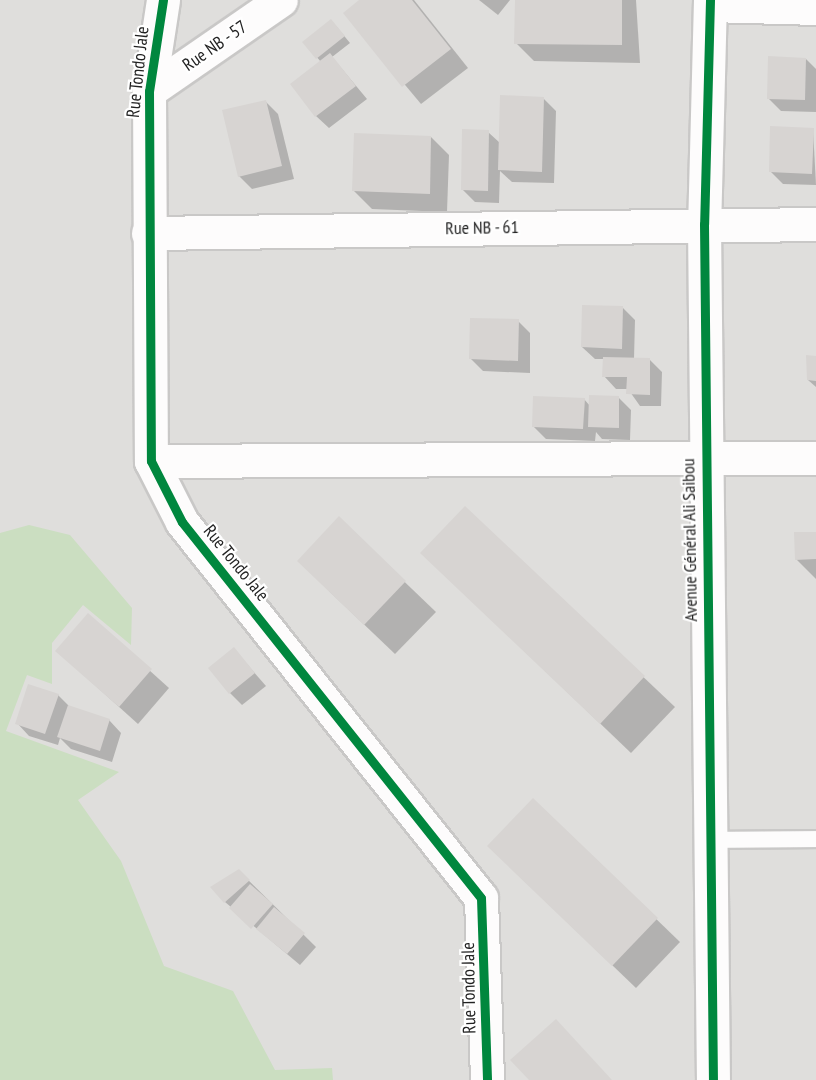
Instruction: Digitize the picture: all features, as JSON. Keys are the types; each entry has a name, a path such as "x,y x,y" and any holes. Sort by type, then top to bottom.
{"street":[{"name":"Rue Tondo Jale","path":"163,0 149,91 148,233 152,461 182,522 481,898 487,1080"},
{"name":"Rue NB - 57","path":"149,91 281,0"},
{"path":"710,2 816,8"},
{"name":"Avenue Général Ali Saibou","path":"710,2 704,224 713,1080"},
{"name":"Rue NB - 61","path":"148,233 816,224"},
{"path":"152,461 816,458"}],"lane":[{"path":"710,840 816,839"}],"shaded area":[{"path":"0,0 816,0 816,1080 0,1080"}],"green space":[{"path":"29,525 70,535 132,608 131,645 83,605 52,643 52,684 27,675 6,731 119,772 78,800 121,861 164,966 233,991 275,1070 332,1068 333,1080 0,1080 0,533"}],"building":[{"path":"359,0 412,0 451,49 402,87 343,13"},
{"path":"515,0 622,0 622,45 514,44"},
{"path":"331,19 345,36 316,59 302,42"},
{"path":"330,53 356,86 315,117 290,84"},
{"path":"768,56 806,58 805,100 767,99"},
{"path":"500,95 544,97 542,172 498,170"},
{"path":"266,100 282,166 238,177 222,110"},
{"path":"770,126 814,128 812,174 769,172"},
{"path":"462,129 489,130 488,191 461,190"},
{"path":"354,133 431,136 430,194 352,191"},
{"path":"582,305 623,306 622,349 581,347"},
{"path":"470,318 519,319 518,361 469,359"},
{"path":"806,355 816,356 816,381 807,380"},
{"path":"603,357 650,358 650,395 626,394 627,377 602,377"},
{"path":"589,395 619,396 619,428 588,427"},
{"path":"533,396 585,398 583,429 532,427"},
{"path":"465,506 645,676 600,724 420,553"},
{"path":"339,516 406,581 364,625 297,561"},
{"path":"794,532 816,532 816,559 795,560"},
{"path":"88,613 152,669 119,707 55,651"},
{"path":"234,647 255,673 229,694 208,668"},
{"path":"28,684 59,694 45,734 15,724"},
{"path":"68,705 110,719 100,751 57,737"},
{"path":"533,798 658,918 612,966 487,846"},
{"path":"239,869 250,880 224,903 210,887"},
{"path":"250,884 273,904 251,929 229,908"},
{"path":"274,907 305,933 287,954 256,929"},
{"path":"556,1019 612,1080 529,1080 510,1060"}],"cycle path":[{"path":"163,0 149,91 151,461 182,522 481,898 487,1080"},
{"path":"710,0 704,224 713,1080"}]}
